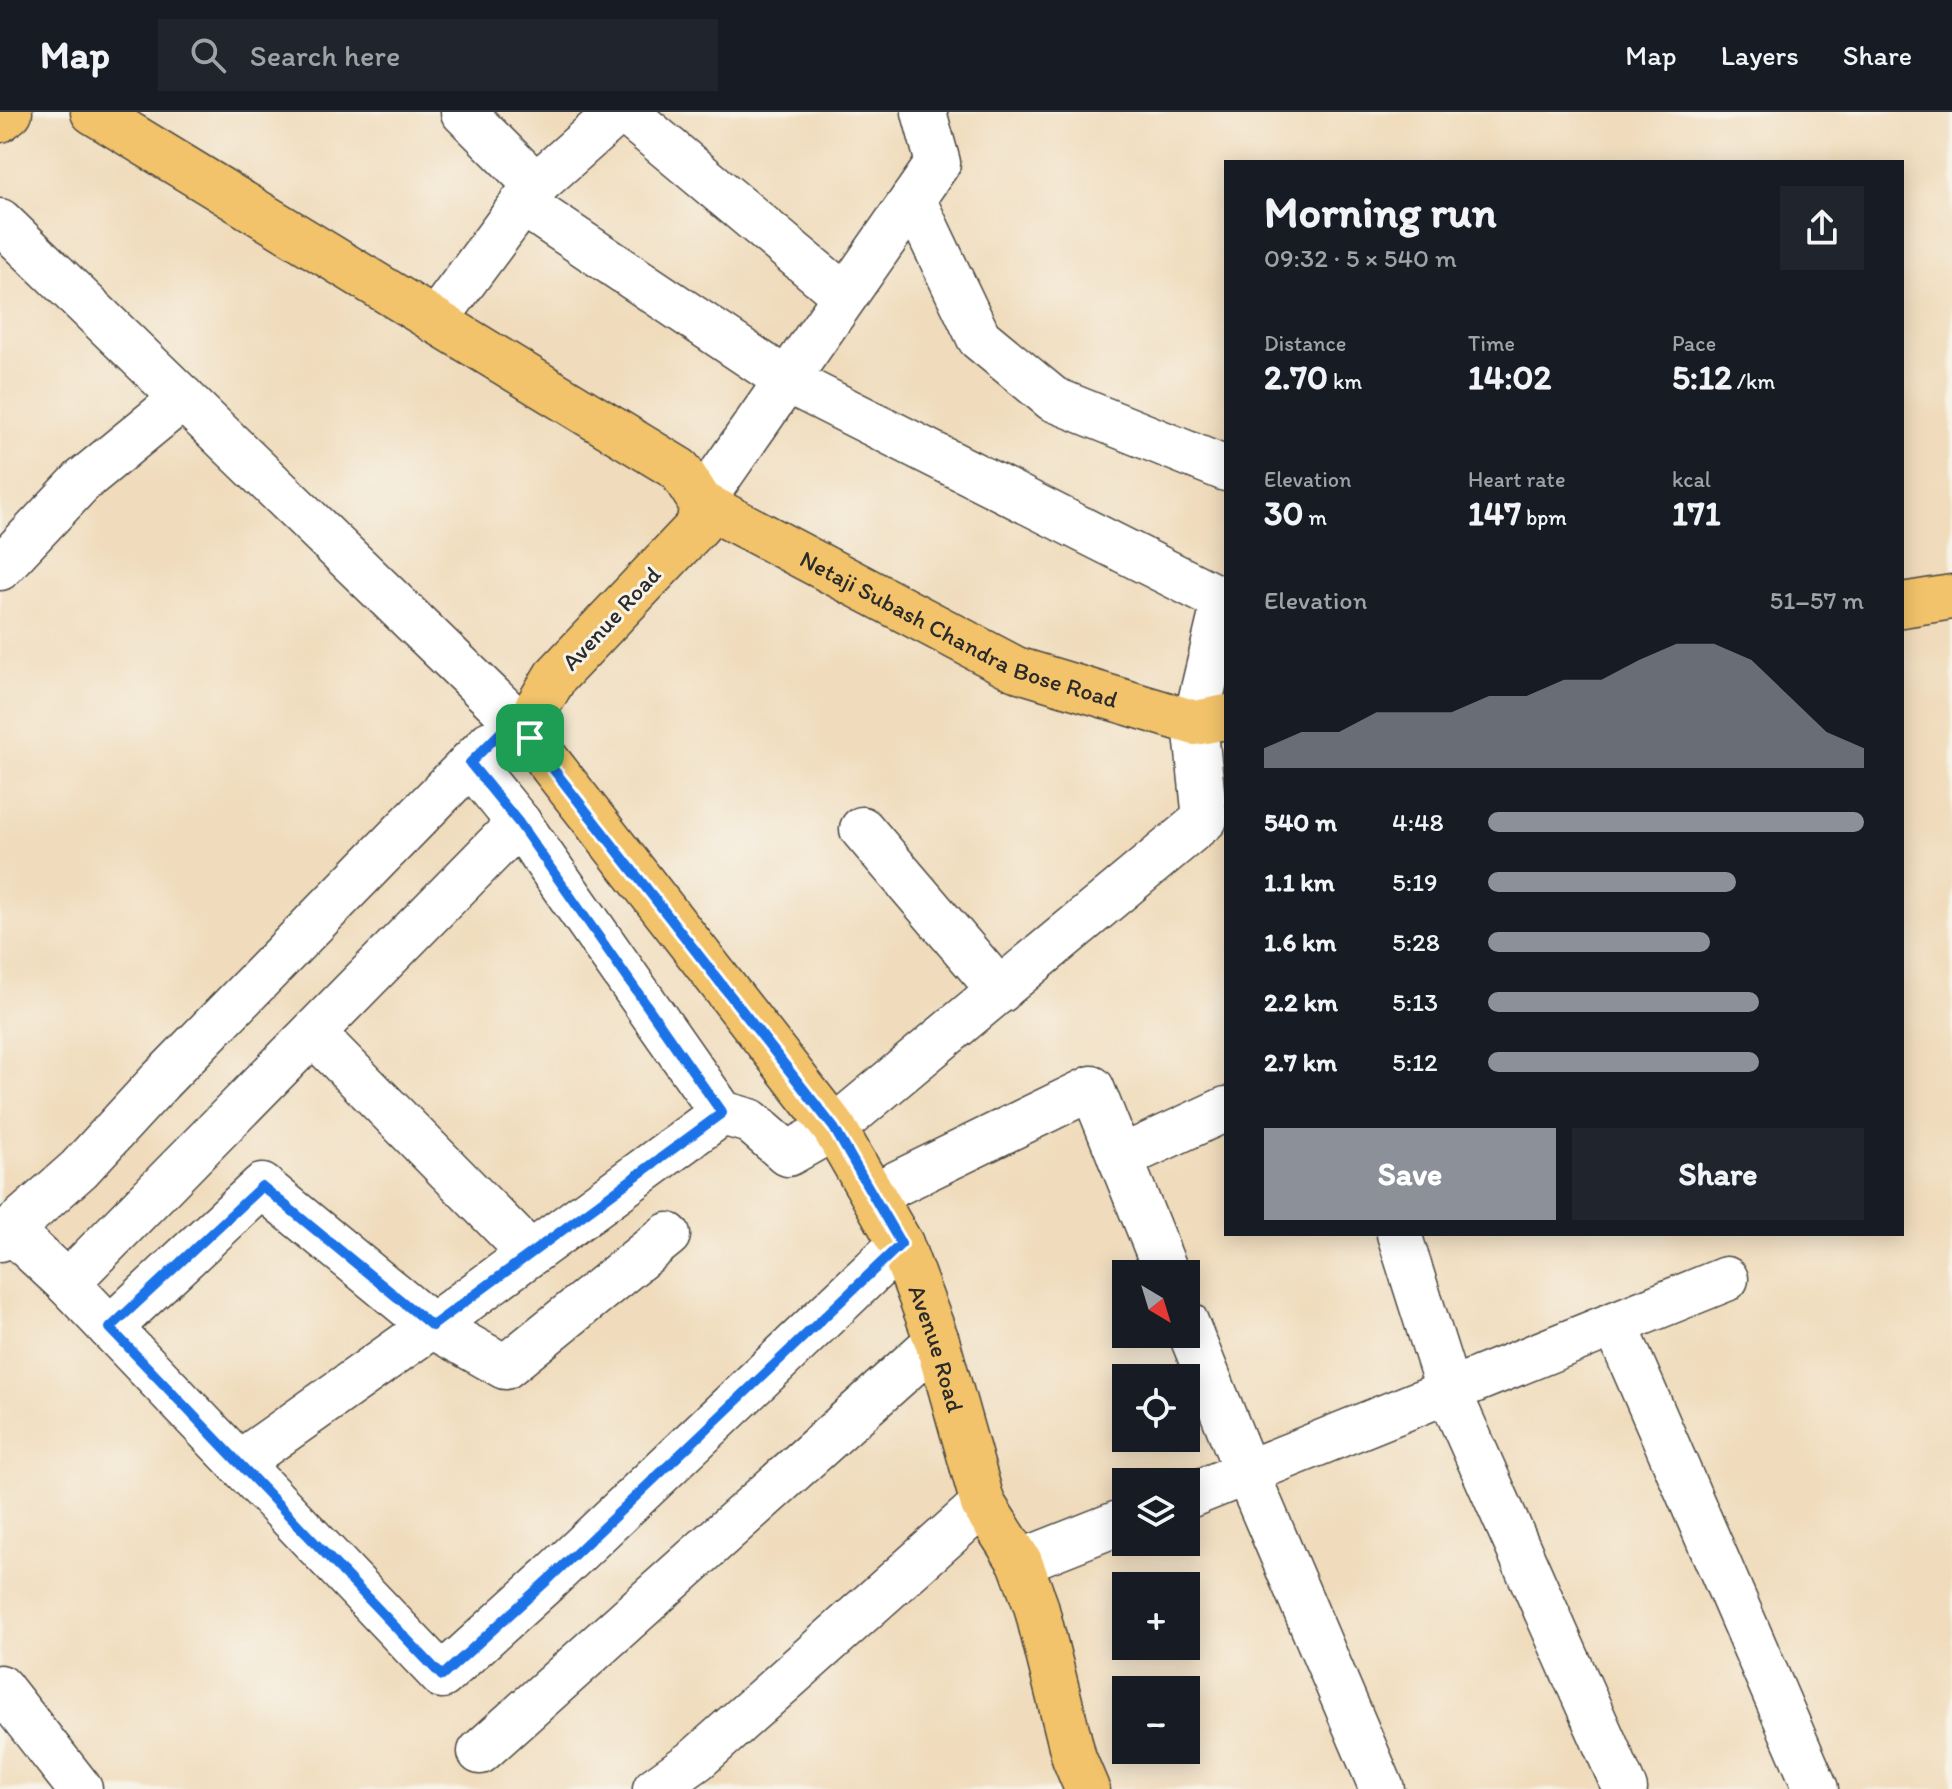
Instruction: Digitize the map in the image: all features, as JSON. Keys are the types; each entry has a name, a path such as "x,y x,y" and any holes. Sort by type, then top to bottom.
{"main road":[{"path":"0,120 10,112"},
{"path":"93,112 680,470 701,503"},
{"name":"Netaji Subash Chandra Bose Road","path":"701,503 1016,669 1211,720"},
{"name":"Avenue Road","path":"701,503 699,525 555,677 522,728 834,1128 901,1244 937,1341 983,1504 1020,1562 1036,1606 1074,1758 1087,1789"},
{"path":"1904,605 1952,597"}],"street":[{"path":"463,112 529,194 786,380 1224,601 1211,720 1205,819 834,1128 788,1154 750,1121 722,1113 519,823 470,763"},
{"path":"435,321 529,194 618,112"},
{"path":"625,112 845,296"},
{"path":"701,503 938,163 924,112"},
{"path":"913,199 979,338 1053,399 1224,468"},
{"path":"0,221 522,728 470,763 160,1081 79,1169 5,1235 67,1283 442,1676 551,1577 901,1244"},
{"path":"0,568 82,481 183,398"},
{"path":"67,1283 519,823"},
{"path":"862,829 1000,991"},
{"path":"313,1033 530,1253"},
{"path":"873,1195 1092,1088 1161,1260"},
{"path":"1120,1158 1224,1110"},
{"path":"239,1463 722,1113"},
{"path":"110,1328 262,1186 432,1326 505,1367 668,1235"},
{"path":"1400,1236 1449,1392 1625,1789"},
{"path":"1200,1491 1726,1279"},
{"path":"1615,1324 1816,1789"},
{"path":"480,1752 937,1341"},
{"path":"1197,1348 1382,1789"},
{"path":"655,1789 697,1759 983,1504"},
{"path":"1020,1562 1112,1526"},
{"path":"0,1687 80,1789"}],"route":[{"path":"514,719 530,738 834,1128 901,1244 551,1577 442,1676 110,1328 262,1186 432,1326 722,1113 519,823 470,763 514,719"}]}
